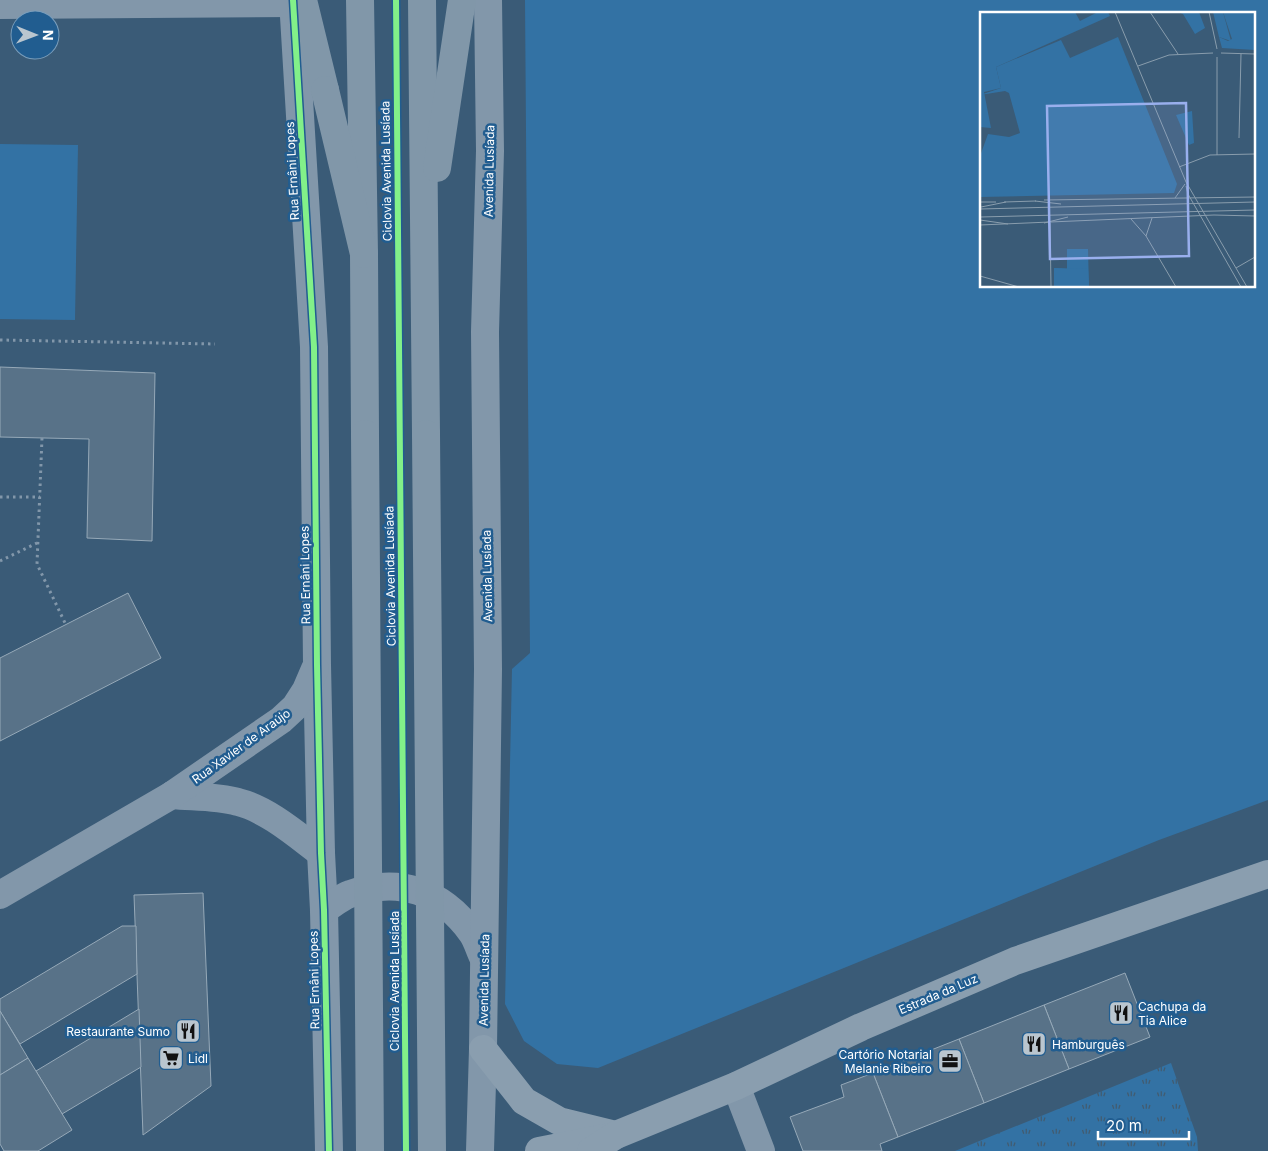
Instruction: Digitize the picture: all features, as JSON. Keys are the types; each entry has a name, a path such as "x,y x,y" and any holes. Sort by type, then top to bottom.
{"main road":[{"path":"360,0 364,254 370,1151"},
{"path":"422,0 436,84 425,262 432,1151"},
{"path":"436,84 462,0"},
{"path":"297,1 325,90 364,254"},
{"name":"Estrada da Luz","path":"591,1151 616,1135 736,1086 861,1028 1015,961 1268,874"},
{"path":"483,1049 524,1101 559,1121 616,1135"},
{"name":"Estrada da Luz","path":"538,1151 616,1135"}],"street":[{"name":"Avenida Lusíada","path":"480,1151 488,669 485,332 490,151 488,0"},
{"path":"0,5 297,1"},
{"name":"Rua Ernâni Lopes","path":"297,1 314,347 317,665 329,1151"},
{"name":"Rua Xavier de Araújo","path":"0,895 172,795 281,720 295,707 306,690 317,665"},
{"name":"Rua Xavier de Araújo","path":"172,795 239,802 274,818 321,853"},
{"path":"324,910 348,894 375,887 404,887 431,896 455,912 473,934 484,961"},
{"path":"736,1086 761,1151"}],"path":[{"path":"0,340 215,344"},
{"path":"42,438 37,564 66,625"},
{"path":"0,497 40,497"},
{"path":"0,561 38,542"}],"green space":[{"path":"525,0 1268,0 1268,800 1159,840 598,1068 557,1064 524,1041 505,1004 512,669 530,653"},
{"path":"0,144 78,145 75,320 0,319"},
{"path":"1171,1063 1197,1137 1198,1151 955,1151"}],"building":[{"path":"0,367 155,373 152,541 87,538 89,439 0,437"},
{"path":"128,593 161,658 0,741 0,658"},
{"path":"203,893 211,1086 143,1135 134,895"},
{"path":"122,926 136,926 137,974 20,1044 0,1011 0,999"},
{"path":"1125,973 1150,1037 1069,1069 1044,1005"},
{"path":"1044,1005 1069,1069 984,1103 959,1039"},
{"path":"139,1009 141,1067 62,1114 36,1071"},
{"path":"0,1011 28,1058 0,1075"},
{"path":"959,1039 984,1103 898,1137 873,1073"},
{"path":"28,1058 72,1130 38,1151 4,1151 0,1144 0,1075"},
{"path":"873,1073 898,1137 880,1144 882,1151 803,1151 790,1117 844,1097 841,1085"}],"cycle path":[{"path":"293,0 314,347 317,665 329,1151"},
{"name":"Ciclovia Avenida Lusíada","path":"396,0 406,1151"}],"place":[{"name":"Cachupa da Tia Alice","path":"1121,1013"},
{"name":"Restaurante Sumo","path":"188,1031"},
{"name":"Hamburguês","path":"1034,1044"},
{"name":"Lidl","path":"171,1058"},
{"name":"Cartório Notarial Melanie Ribeiro","path":"950,1061"}]}
